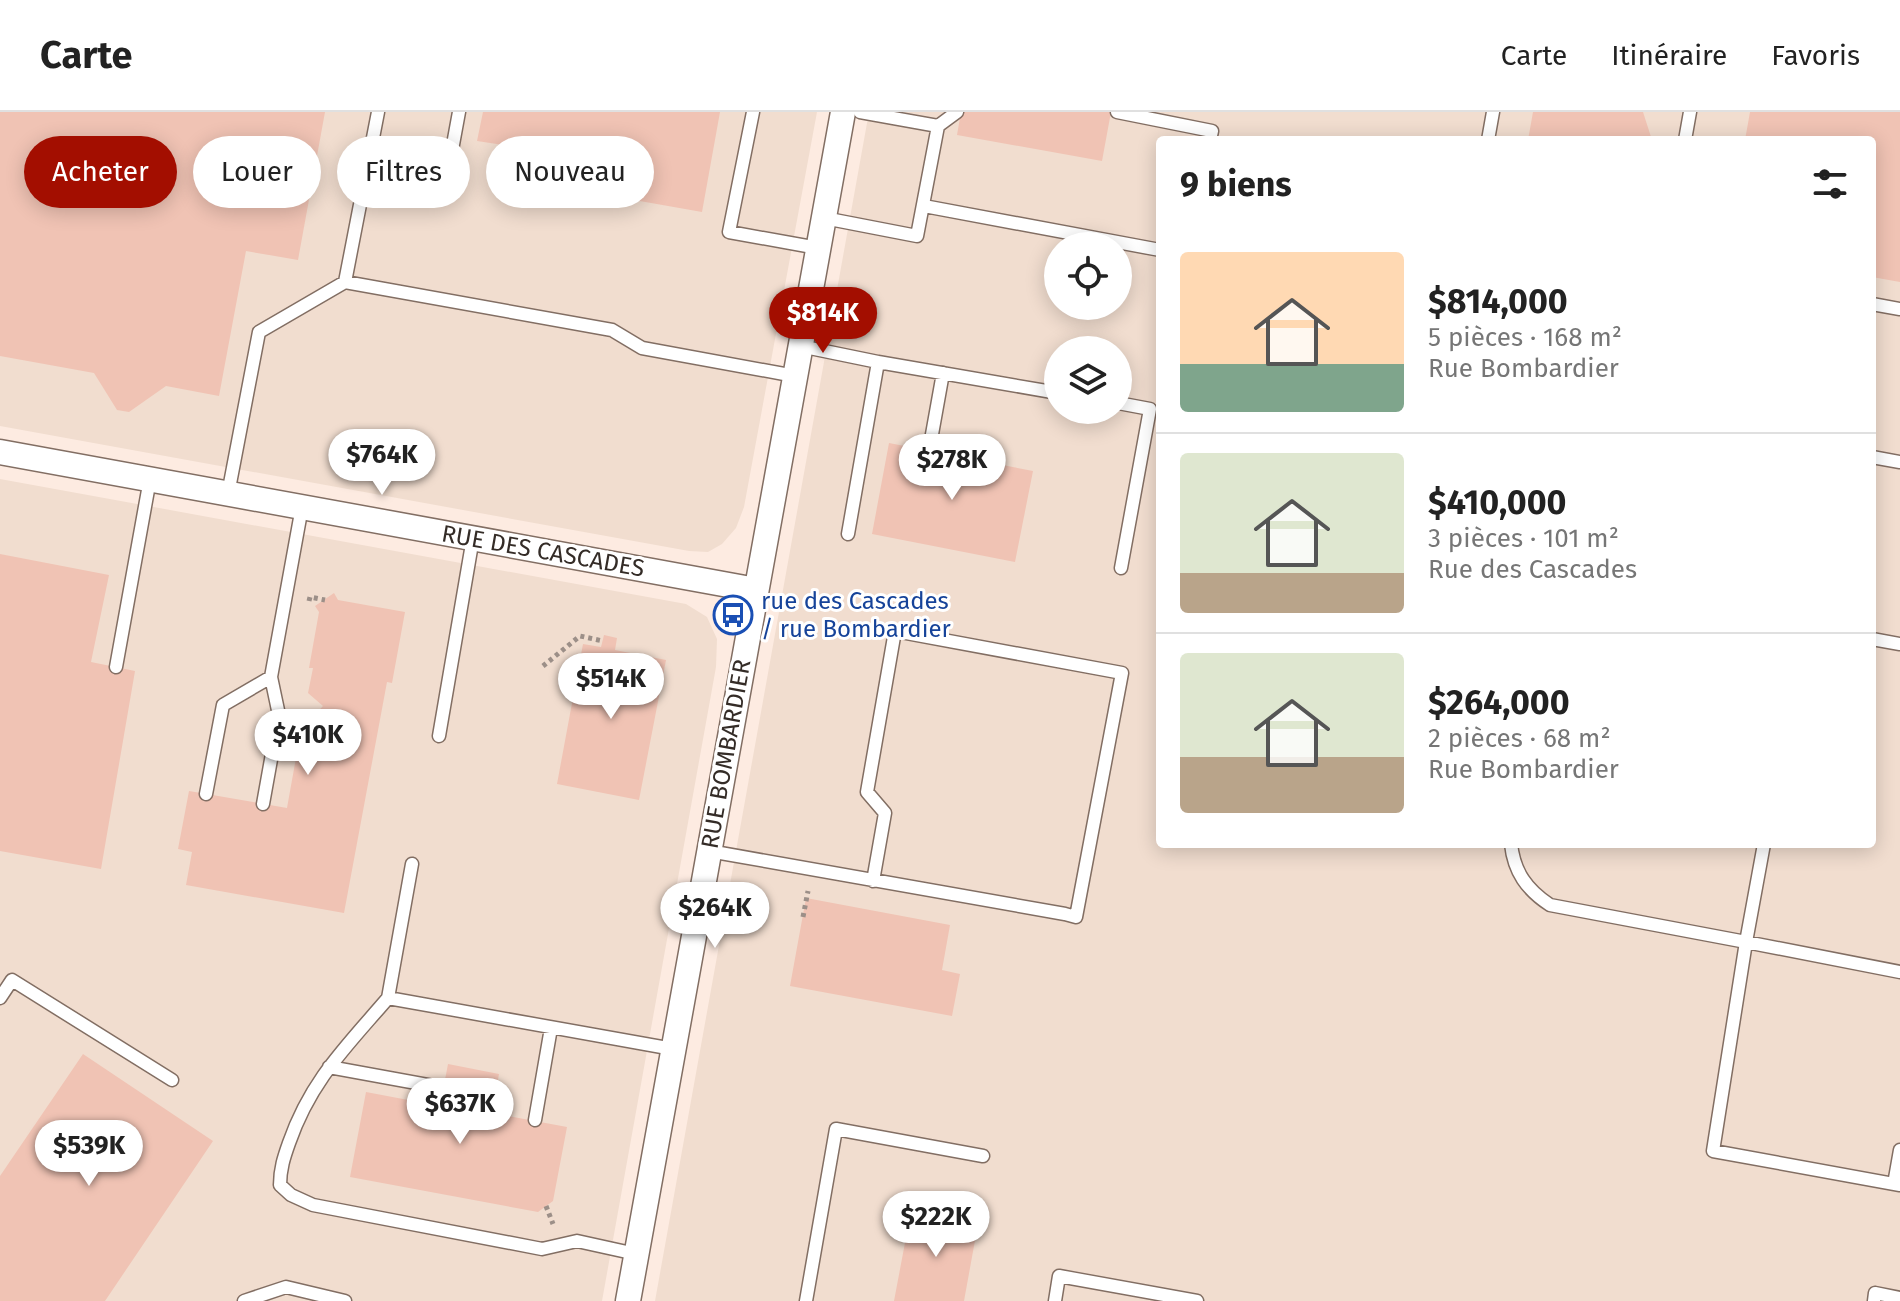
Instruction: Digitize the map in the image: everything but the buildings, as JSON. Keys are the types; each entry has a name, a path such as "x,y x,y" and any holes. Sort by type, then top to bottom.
{"street":[{"name":"RUE BOMBARDIER","path":"628,1301 843,112"},
{"name":"RUE DES CASCADES","path":"0,452 756,590"}],"lane":[{"path":"345,282 378,112"},
{"path":"455,136 459,112"},
{"path":"753,112 729,232 818,248"},
{"path":"860,112 923,118 938,126"},
{"path":"824,218 917,236 938,126 957,112"},
{"path":"1117,112 1212,131 1211,136"},
{"path":"1489,136 1493,112"},
{"path":"1686,136 1690,112"},
{"path":"924,206 1156,249"},
{"path":"228,494 259,332 345,282 612,330 642,348 795,376"},
{"path":"1876,305 1900,309"},
{"path":"800,346 1044,391"},
{"path":"848,534 878,362"},
{"path":"929,451 943,373"},
{"path":"1121,568 1150,409 1132,406"},
{"path":"1876,458 1900,462"},
{"path":"116,667 150,479"},
{"path":"263,804 279,715 271,677 302,507"},
{"path":"439,736 473,538"},
{"path":"709,851 873,881 1076,917 1122,673 895,631 867,792 885,813 873,881"},
{"path":"1876,640 1900,644"},
{"path":"206,794 223,705 271,677"},
{"path":"1512,848 1519,874 1533,894 1550,905 1900,972"},
{"path":"1763,848 1713,1151 1897,1185 1900,1150"},
{"path":"412,864 388,998 329,1067 299,1114 280,1170 280,1185 291,1195 313,1205 542,1249 577,1241 636,1254"},
{"path":"0,998 12,980 172,1080"},
{"path":"388,998 673,1049"},
{"path":"535,1120 551,1028"},
{"path":"329,1067 444,1088"},
{"path":"806,1301 836,1129 983,1156"},
{"path":"1055,1301 1059,1276 1197,1301"},
{"path":"244,1301 286,1287 345,1301"},
{"path":"1874,1301 1875,1293 1900,1298"}],"path":[{"path":"308,612 310,597 325,600"},
{"path":"543,666 580,636 603,641"},
{"path":"803,917 808,890"}],"shaded area":[{"path":"0,112 817,112 744,507 736,528 722,544 708,552 0,426"},
{"path":"869,112 1900,112 1900,1301 655,1301"},
{"path":"0,479 686,604 707,617 717,639 716,667 602,1301 0,1301"}],"place":[{"name":"rue des Cascades / rue Bombardier","path":"733,615"}]}
